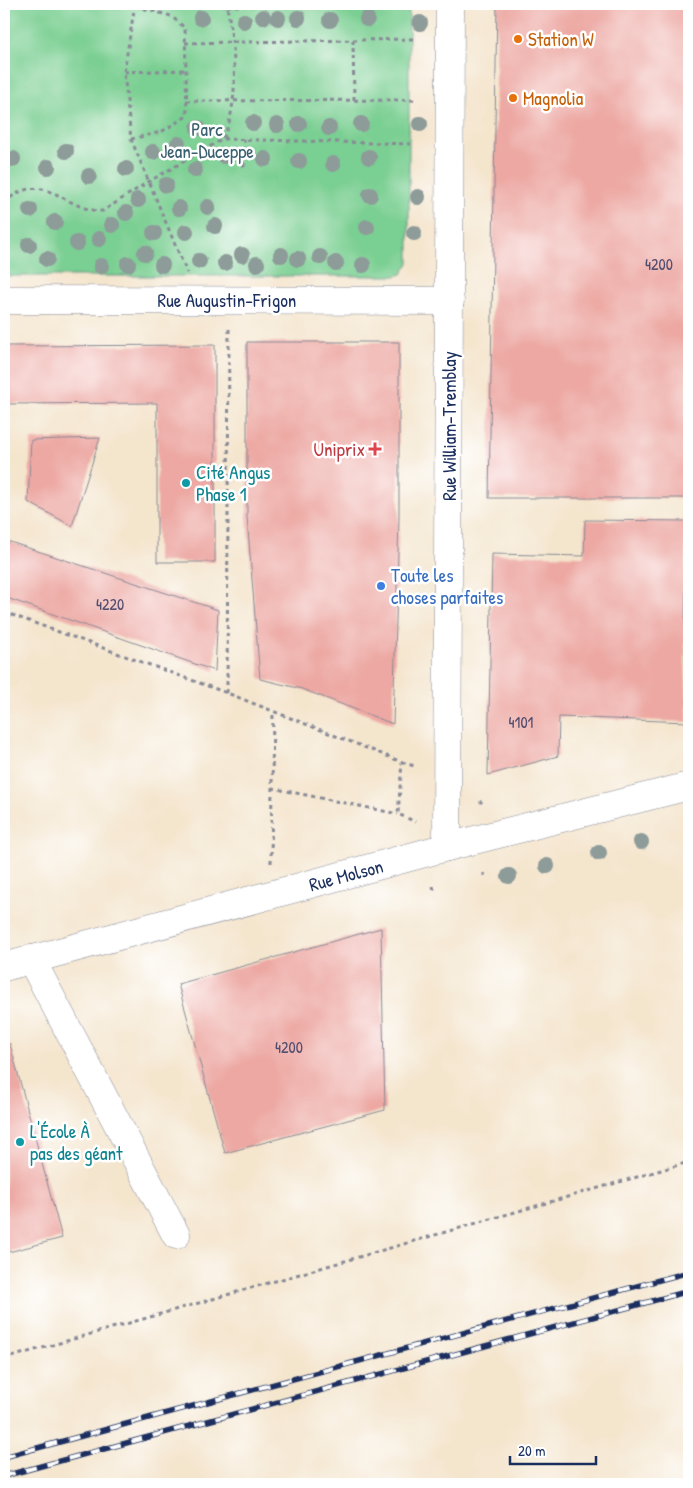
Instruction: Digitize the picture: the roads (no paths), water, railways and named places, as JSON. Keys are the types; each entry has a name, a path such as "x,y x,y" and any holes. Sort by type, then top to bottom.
{"street":[{"name":"Rue William-Tremblay","path":"447,848 450,4"},
{"name":"Rue Augustin-Frigon","path":"4,300 450,301"},
{"name":"Rue Molson","path":"4,967 447,848 689,786"},
{"path":"31,959 176,1235"}],"railway":[{"path":"4,1457 689,1272"},
{"path":"4,1476 689,1291"}],"place":[{"name":"Station W","path":"518,39"},
{"name":"Magnolia","path":"513,98"},
{"name":"Uniprix","path":"375,449"},
{"name":"Cité Angus Phase 1","path":"186,483"},
{"name":"Toute les choses parfaites","path":"381,586"},
{"name":"L'École À pas des géant","path":"20,1142"}],"park label":[{"name":"Parc Jean-Duceppe","path":"207,140"}]}
